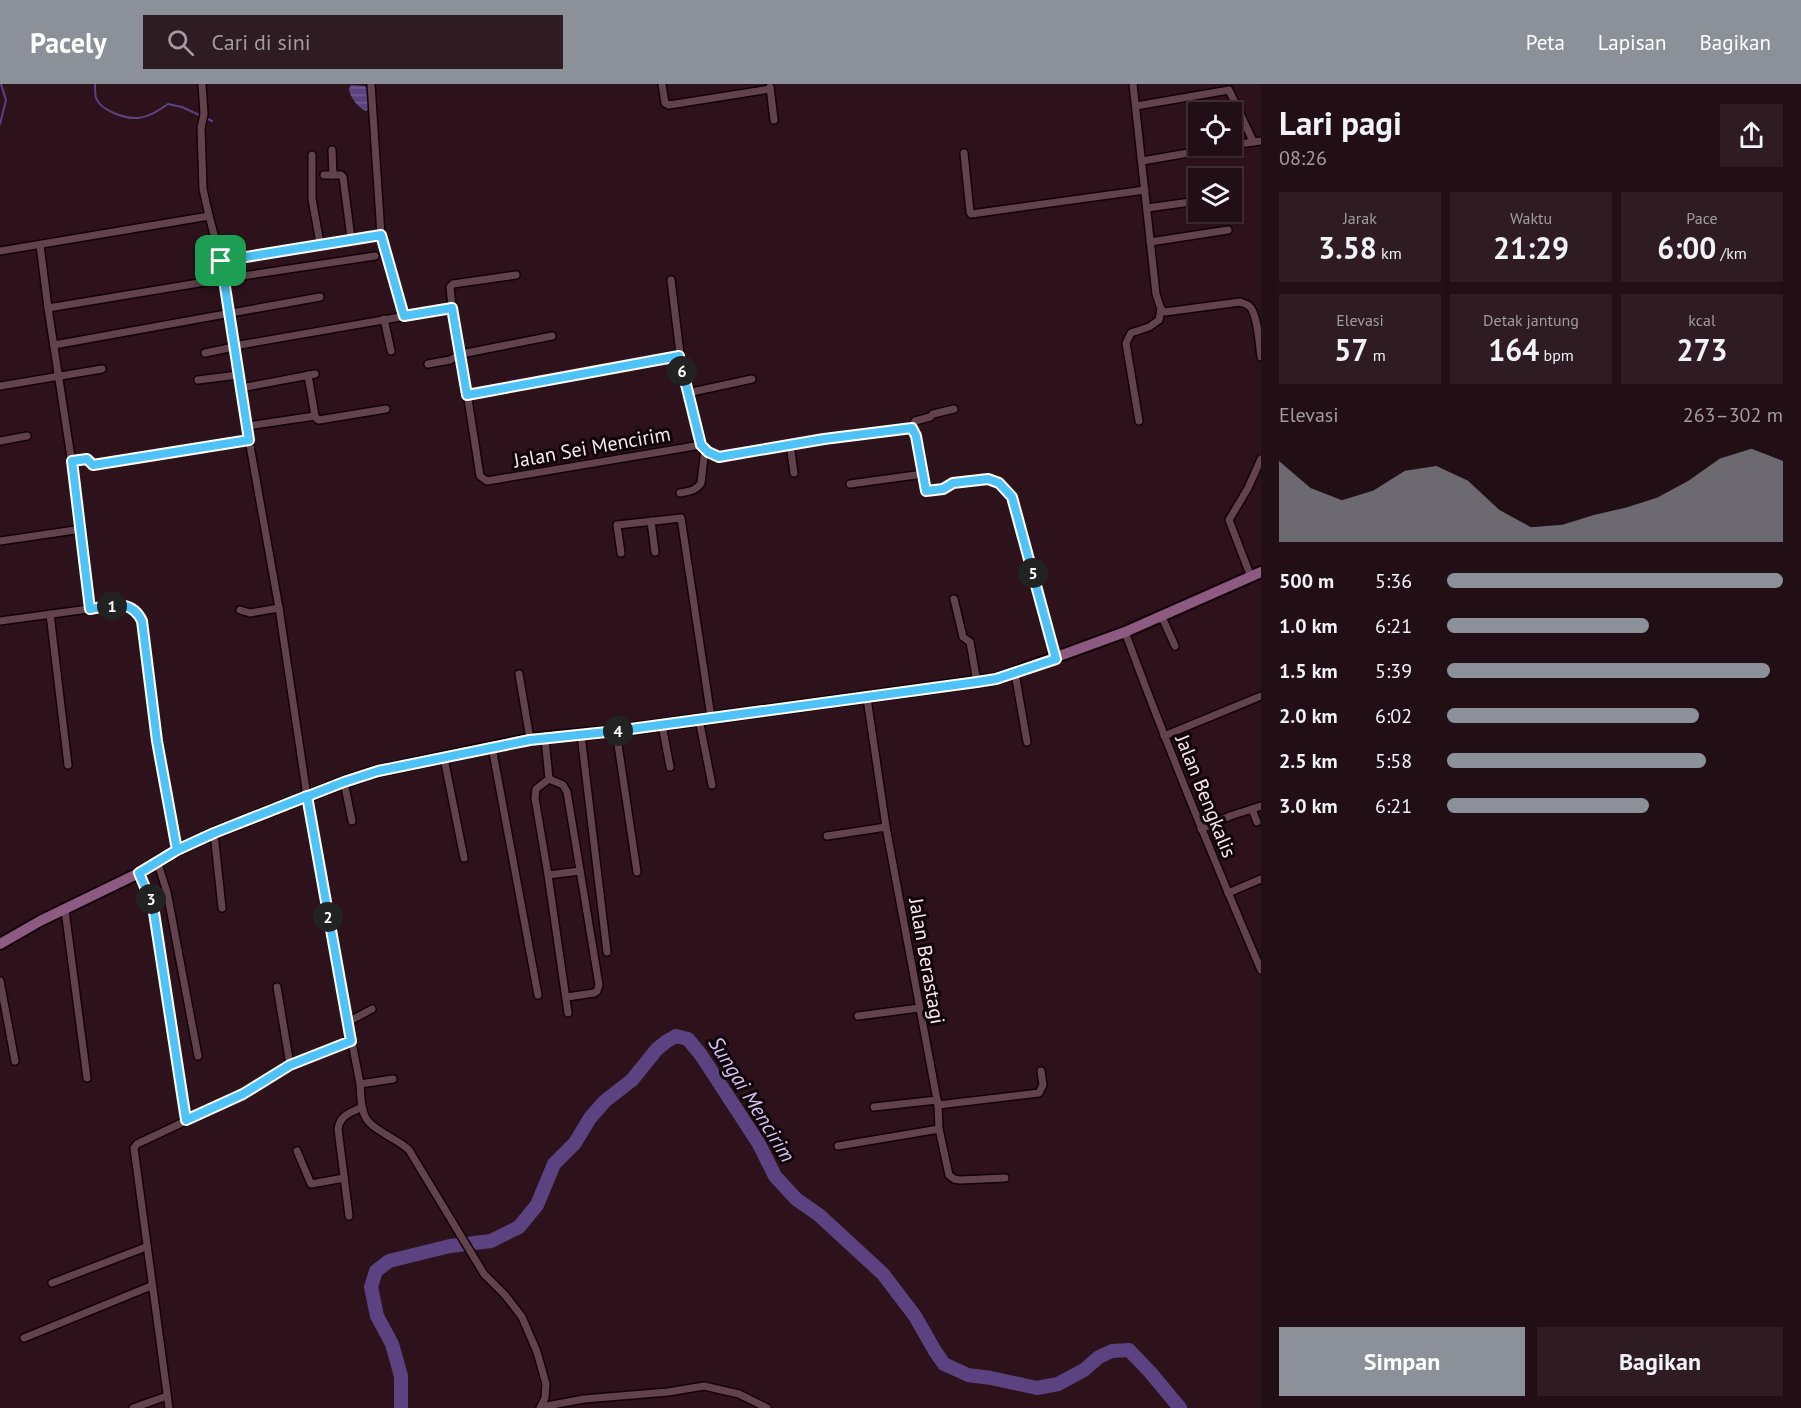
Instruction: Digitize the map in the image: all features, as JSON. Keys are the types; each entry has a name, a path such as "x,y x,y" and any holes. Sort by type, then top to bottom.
{"main road":[{"path":"0,944 40,921 139,873 177,850 214,833 378,771 530,740 662,725 996,679 1125,632 1256,574"}],"street":[{"path":"202,84 204,114 201,128 202,170 209,216 221,261 238,375 279,608 307,796 360,1084 362,1107 370,1124 401,1142 409,1150 484,1274 515,1306 530,1332 546,1384 545,1398 540,1408"},
{"path":"371,84 381,235 404,316"},
{"path":"662,84 665,103 669,105 770,86 774,120"},
{"path":"1133,84 1156,294 1161,309 1159,320 1149,327 1131,333 1126,343 1139,421"},
{"path":"1136,106 1229,90 1257,141 1242,143"},
{"path":"332,150 333,175"},
{"path":"964,153 971,214 1145,190"},
{"path":"1142,161 1188,153"},
{"path":"312,155 312,199 320,243"},
{"path":"324,175 343,177 351,238"},
{"path":"1147,208 1188,202"},
{"path":"0,251 209,216"},
{"path":"1150,242 1228,230"},
{"path":"221,261 320,243 381,235"},
{"path":"40,245 72,461 90,609"},
{"path":"48,308 375,256"},
{"path":"205,353 452,308 450,287 453,284 516,275"},
{"path":"671,280 679,356 703,447 701,483 694,490 680,493"},
{"path":"54,345 320,297"},
{"path":"1161,309 1165,312 1240,302 1248,305 1258,317 1261,357"},
{"name":"Jalan Sei Mencirim","path":"452,308 480,476 486,481 703,447 719,457 790,444 912,428"},
{"path":"384,319 391,351"},
{"path":"428,364 450,360 461,354 552,336"},
{"path":"467,395 679,356"},
{"path":"0,386 102,369"},
{"path":"241,388 312,374 315,416 319,420 386,409"},
{"path":"198,380 238,375"},
{"path":"687,393 752,379"},
{"path":"954,410 933,414 915,421 912,428 916,436 926,491 943,489 953,483 990,479 1001,485 1012,497 1056,659"},
{"path":"247,426 315,416"},
{"path":"0,441 27,436"},
{"path":"72,461 87,459 93,465 249,440"},
{"path":"790,444 794,474"},
{"path":"1256,574 1229,520 1248,488 1261,459"},
{"path":"850,484 923,474"},
{"path":"621,553 617,525 681,518 711,717"},
{"path":"651,521 655,552"},
{"path":"0,541 81,529"},
{"path":"954,599 963,638 970,642 977,682"},
{"path":"0,621 126,606 139,614 144,629 157,741 177,850"},
{"path":"240,610 250,613 279,608"},
{"path":"50,614 68,765"},
{"path":"1161,615 1175,646"},
{"name":"Jalan Bengkalis","path":"1125,632 1201,829 1261,970"},
{"path":"1016,673 1028,742"},
{"path":"519,674 530,740"},
{"path":"1164,736 1261,696"},
{"name":"Jalan Berastagi","path":"867,698 886,827 949,1175 960,1180 1005,1178"},
{"path":"699,719 712,785"},
{"path":"662,725 670,767"},
{"path":"616,731 637,872"},
{"path":"581,735 607,952"},
{"path":"545,738 549,779"},
{"path":"492,747 538,995"},
{"path":"444,758 464,858"},
{"path":"549,779 563,785 567,792 598,989 594,993 567,997"},
{"path":"549,779 536,789 535,798 568,1012"},
{"path":"344,782 352,821"},
{"path":"1201,829 1261,806"},
{"path":"1252,809 1257,822"},
{"path":"827,836 886,827"},
{"path":"214,833 222,908"},
{"path":"157,861 167,892 198,1056"},
{"path":"548,875 580,870"},
{"path":"139,873 153,906 186,1120"},
{"path":"1228,893 1261,879"},
{"path":"65,910 87,1078"},
{"path":"0,981 15,1061"},
{"path":"277,987 290,1065"},
{"path":"858,1016 919,1008"},
{"path":"348,1022 372,1009"},
{"path":"169,1408 134,1148 137,1144 243,1094 290,1065 351,1041"},
{"path":"874,1107 1036,1094 1043,1089 1041,1071"},
{"path":"360,1084 393,1079"},
{"path":"349,1216 339,1122 345,1115 362,1107"},
{"path":"838,1146 939,1129"},
{"path":"297,1151 311,1184 344,1178"},
{"path":"52,1283 146,1247"},
{"path":"24,1338 152,1286"},
{"path":"540,1408 584,1399 668,1392 704,1386 739,1394 766,1408"},
{"path":"133,1408 167,1396"}],"shaded area":[{"path":"351,85 367,88 370,107 366,111 353,99 349,89"}],"waterway":[{"path":"0,124 6,100 1,84"},
{"path":"95,84 99,103 121,116 142,117 168,104 182,107 212,121"},
{"name":"Sungai Mencirim","path":"401,1408 401,1376 392,1344 377,1316 371,1287 376,1271 389,1261 450,1246 491,1241 519,1227 537,1205 554,1164 575,1143 590,1118 605,1101 632,1080 657,1049 676,1036 688,1039 701,1055 759,1144 775,1176 796,1199 819,1215 883,1274 915,1316 944,1364 968,1375 1037,1388 1058,1384 1112,1351 1129,1350 1180,1408"}],"route":[{"path":"221,261 249,440 93,465 87,459 72,461 90,609 126,606 139,614 142,621 157,741 177,850 307,796 351,1041 290,1065 243,1094 186,1120 162,953 153,906 139,873 177,850 260,814 307,796 344,782 378,771 530,740 616,731 996,679 1056,659 1012,497 999,483 988,479 953,483 943,489 926,491 920,450 912,428 790,444 719,457 712,455 701,445 679,356 467,395 452,308 404,316 381,235 351,238 221,261"}]}
